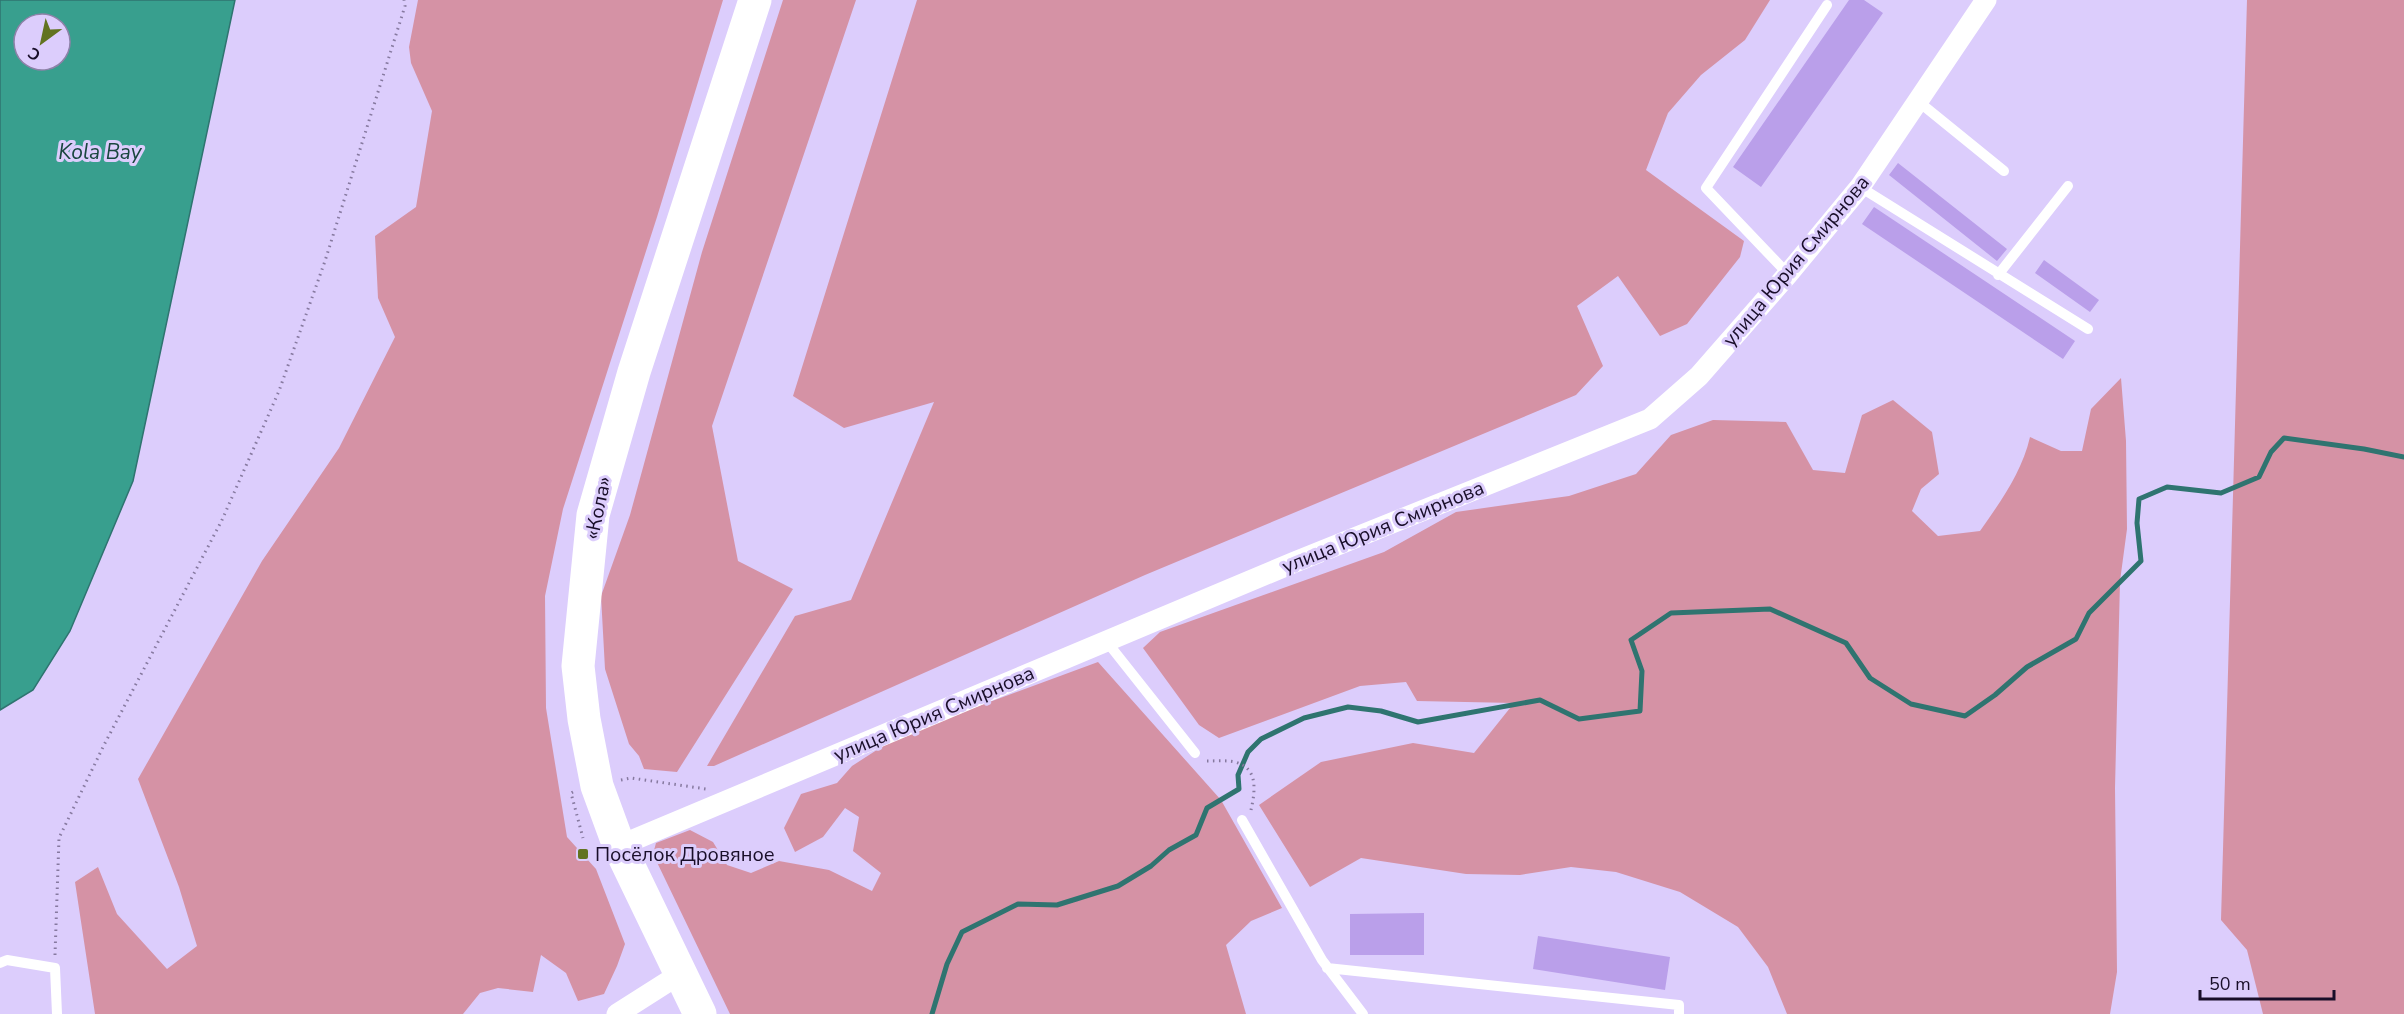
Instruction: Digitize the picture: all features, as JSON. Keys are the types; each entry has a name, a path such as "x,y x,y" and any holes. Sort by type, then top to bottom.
{"highway":[{"name":"«Кола»","path":"700,1014 619,846 597,786 586,730 578,666 593,515 634,372 755,0"}],"street":[{"name":"улица Юрия Смирнова","path":"619,846 1295,562 1650,419 1699,376 1860,187 1986,0"},
{"path":"616,1014 680,974"}],"lane":[{"path":"1788,274 1707,188 1827,5"},
{"path":"1919,102 2004,171"},
{"path":"1998,275 2068,186"},
{"path":"1860,187 2088,329"},
{"path":"1107,642 1195,753"},
{"path":"1242,820 1327,968 1363,1014"},
{"path":"0,963 6,960 55,968 57,1014"},
{"path":"1327,968 1679,1005 1679,1014"}],"path":[{"path":"55,968 59,838 104,746 222,520 279,391 325,261 405,6 404,0"},
{"path":"1195,753 1206,761 1237,762 1247,768 1254,778 1256,787 1251,810 1242,820"},
{"path":"583,838 571,793 631,778 708,789"}],"shaded area":[{"path":"418,0 723,0 657,217 563,509 545,596 546,708 567,837 596,869 625,944 604,994 578,1001 566,973 541,955 533,992 498,988 480,993 463,1014 95,1014 75,882 98,867 117,914 167,969 197,946 179,887 138,779 262,561 339,448 395,337 378,298 375,236 416,207 432,111 411,63 409,47"},
{"path":"783,0 856,0 712,426 738,561 793,589 677,772 644,769 639,756 629,744 605,669 601,596 630,515 702,252"},
{"path":"917,0 1770,0 1745,40 1701,75 1668,113 1646,170 1744,241 1740,257 1687,324 1660,336 1618,276 1577,306 1603,366 1576,395 1145,575 714,766 707,766 795,616 851,600 934,402 844,428 793,396"},
{"path":"2247,0 2404,0 2404,1014 2263,1014 2247,950 2221,920"},
{"path":"2121,378 2126,441 2127,529 2120,581 2115,788 2117,972 2110,1014 1787,1014 1768,967 1738,927 1680,892 1616,872 1571,867 1520,875 1466,874 1361,858 1310,887 1259,805 1321,762 1413,743 1474,753 1514,703 1417,701 1406,682 1360,686 1219,738 1199,725 1143,648 1160,632 1384,552 1456,512 1569,496 1636,474 1671,435 1713,420 1786,422 1813,470 1845,473 1862,415 1893,400 1932,432 1939,474 1921,489 1912,511 1938,536 1980,531 2016,474 2030,437 2061,451 2082,451 2091,409"},
{"path":"1098,662 1221,800 1282,908 1251,921 1226,945 1246,1014 730,1014 653,854 656,843 690,830 713,842 727,865 751,873 779,861 829,870 872,891 881,873 853,851 859,817 845,808 823,837 795,852 784,828 801,794 837,783 852,766 900,735"}],"water":[{"name":"Kola Bay","path":"0,0 235,0 133,481 70,631 33,690 0,710"}],"building":[{"path":"1849,0 1864,0 1883,13 1761,187 1733,167"},
{"path":"1898,163 2007,249 1997,261 1889,175"},
{"path":"1874,207 2075,341 2063,359 1862,224"},
{"path":"2044,260 2099,300 2090,312 2035,273"},
{"path":"1424,913 1424,955 1350,955 1350,914"},
{"path":"1538,936 1670,957 1665,990 1533,969"}],"waterway":[{"path":"932,1014 947,964 962,932 1018,904 1057,905 1118,886 1151,866 1169,850 1196,835 1207,808 1239,789 1238,775 1248,752 1261,739 1304,718 1348,707 1381,711 1418,722 1540,700 1579,719 1640,711 1642,671 1631,640 1671,613 1770,609 1846,643 1870,678 1911,704 1965,716 1995,695 2027,667 2076,639 2089,613 2141,561 2137,523 2139,499 2167,487 2221,493 2259,477 2271,452 2284,438 2404,457"}],"place":[{"name":"Посёлок Дровяное","path":"583,854"}]}
